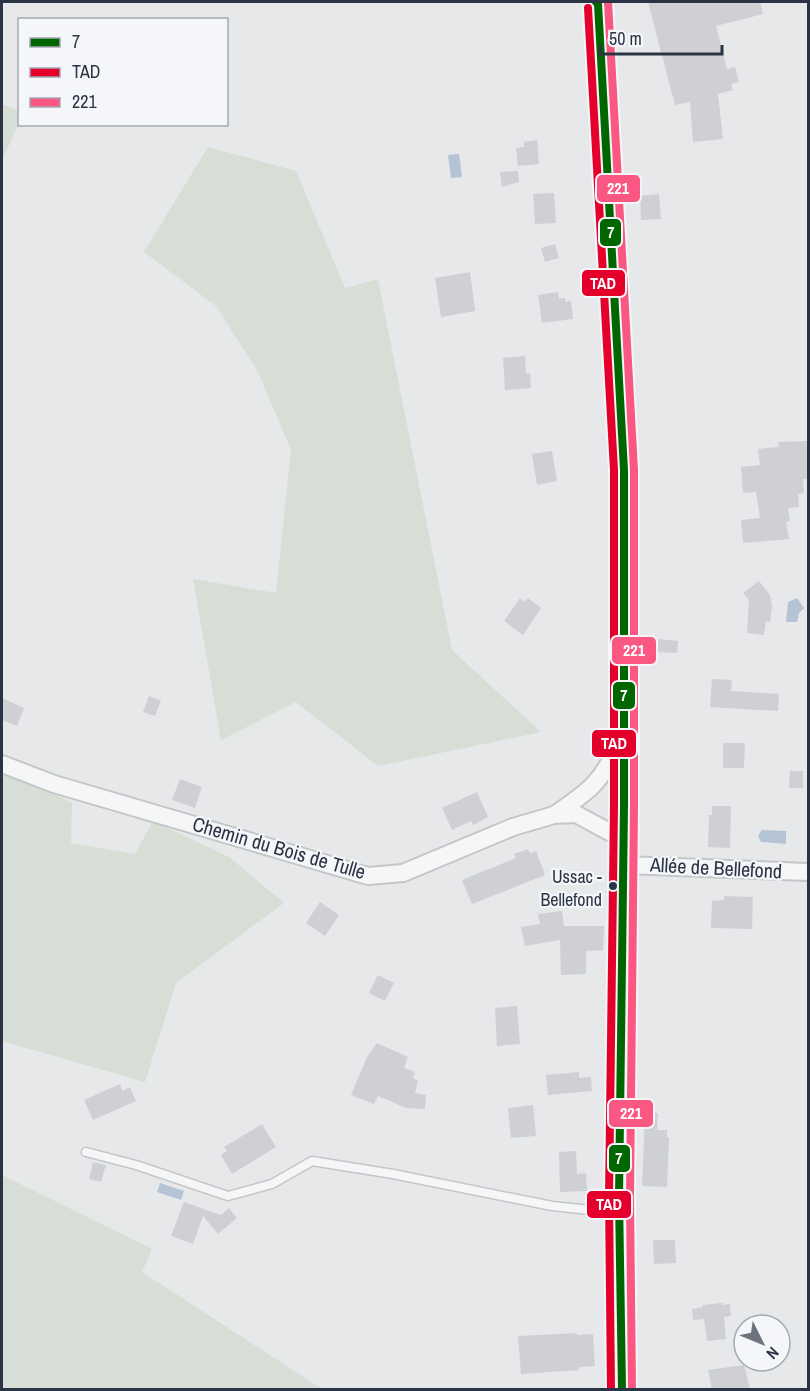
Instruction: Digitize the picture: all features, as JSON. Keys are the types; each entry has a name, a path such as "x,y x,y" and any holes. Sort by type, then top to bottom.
{"main road":[{"path":"598,2 624,470 624,836 620,1213 622,1389"}],"street":[{"name":"Chemin du Bois de Tulle","path":"555,815 584,795 603,775 612,761 624,731"},
{"name":"Chemin du Bois de Tulle","path":"2,764 54,784 368,876 403,873 513,827 555,815 576,814 613,834 624,836"},
{"name":"Allée de Bellefond","path":"623,865 808,872"}],"lane":[{"path":"86,1152 136,1165 228,1196 272,1184 312,1161 393,1174 552,1206 620,1213"}],"shaded area":[{"path":"2,104 18,111 18,124 2,161"},
{"path":"208,147 296,171 345,288 378,279 452,650 541,732 378,766 296,702 221,740 193,579 276,593 291,450 258,372 216,306 144,252"},
{"path":"2,769 72,803 71,843 135,854 153,821 229,857 284,903 176,983 145,1082 2,1041"},
{"path":"2,1175 152,1249 142,1272 322,1389 2,1389"}],"water":[{"path":"459,154 462,177 451,178 448,155"},
{"path":"797,598 804,608 799,613 797,622 786,622 788,602"},
{"path":"762,830 786,831 786,844 761,842 758,836"},
{"path":"160,1183 184,1191 181,1200 157,1192"}],"building":[{"path":"648,2 760,2 763,14 716,26 727,69 735,67 739,82 731,84 733,90 718,94 723,139 693,142 690,102 675,105"},
{"path":"537,140 539,164 518,166 516,148 524,147 524,142"},
{"path":"518,171 519,182 502,187 500,172"},
{"path":"554,193 556,223 535,224 533,194"},
{"path":"659,194 661,219 641,220 640,196"},
{"path":"555,244 559,258 545,262 541,248"},
{"path":"470,272 475,311 441,317 435,278"},
{"path":"558,292 559,299 565,298 565,302 571,301 573,319 542,323 538,295"},
{"path":"525,356 526,373 530,373 531,388 505,390 503,358"},
{"path":"808,441 808,479 803,479 804,493 798,494 799,507 788,508 790,521 786,522 789,539 743,543 741,520 760,518 756,492 743,493 741,467 760,465 758,449 779,447 778,442"},
{"path":"552,451 557,481 537,485 532,454"},
{"path":"759,581 770,595 772,606 770,622 766,621 764,635 747,633 749,600 743,593"},
{"path":"520,598 525,602 528,598 541,608 523,635 504,621"},
{"path":"658,639 678,641 677,653 657,652"},
{"path":"712,679 732,680 731,691 779,694 778,711 710,707"},
{"path":"149,696 161,701 155,716 143,712"},
{"path":"2,698 24,708 17,726 2,720"},
{"path":"723,743 745,743 744,768 723,768"},
{"path":"790,771 803,771 803,788 789,788"},
{"path":"180,779 202,787 195,808 172,800"},
{"path":"477,792 488,817 473,825 471,821 452,830 442,808"},
{"path":"712,806 731,806 730,848 708,847 709,815 712,815"},
{"path":"528,849 530,853 536,851 545,875 472,904 462,880 516,858 514,854"},
{"path":"724,896 753,897 752,929 711,928 712,901 724,900"},
{"path":"320,902 339,915 325,936 306,923"},
{"path":"562,911 564,926 604,926 603,950 586,951 586,974 561,975 560,940 525,946 521,927 540,924 538,914"},
{"path":"378,975 394,983 385,1001 369,993"},
{"path":"517,1006 520,1044 497,1046 495,1008"},
{"path":"377,1043 408,1057 404,1068 415,1072 413,1078 418,1080 415,1093 426,1095 425,1109 406,1108 378,1096 374,1104 351,1095 367,1057"},
{"path":"579,1072 579,1078 591,1077 592,1091 548,1095 546,1075"},
{"path":"120,1084 122,1091 130,1087 136,1101 93,1120 84,1100"},
{"path":"533,1105 536,1136 511,1138 508,1108"},
{"path":"645,1113 658,1113 657,1130 667,1130 667,1137 669,1137 667,1187 642,1186"},
{"path":"262,1124 276,1147 232,1174 221,1155 227,1151 224,1147"},
{"path":"576,1151 577,1174 586,1173 587,1191 560,1192 559,1152"},
{"path":"93,1162 106,1165 101,1182 89,1179"},
{"path":"184,1202 221,1215 229,1208 237,1218 218,1234 203,1216 193,1244 171,1236"},
{"path":"653,1240 675,1240 676,1263 654,1264"},
{"path":"722,1303 723,1305 730,1304 731,1316 724,1317 726,1339 707,1341 704,1319 693,1320 692,1309"},
{"path":"577,1333 577,1335 593,1334 595,1366 579,1367 579,1370 521,1374 518,1336"},
{"path":"732,1367 732,1373 746,1373 750,1389 712,1389 708,1370"}],"transit line":[{"name":"7","path":"596,2 598,4 624,470 624,806 619,1197 622,1390"},
{"name":"221","path":"608,2 634,470 634,806 630,1197 632,1390"},
{"name":"TAD","path":"588,8 614,470 614,806 609,1197 611,1390"}],"place":[{"name":"Ussac - Bellefond","path":"613,886"}]}
